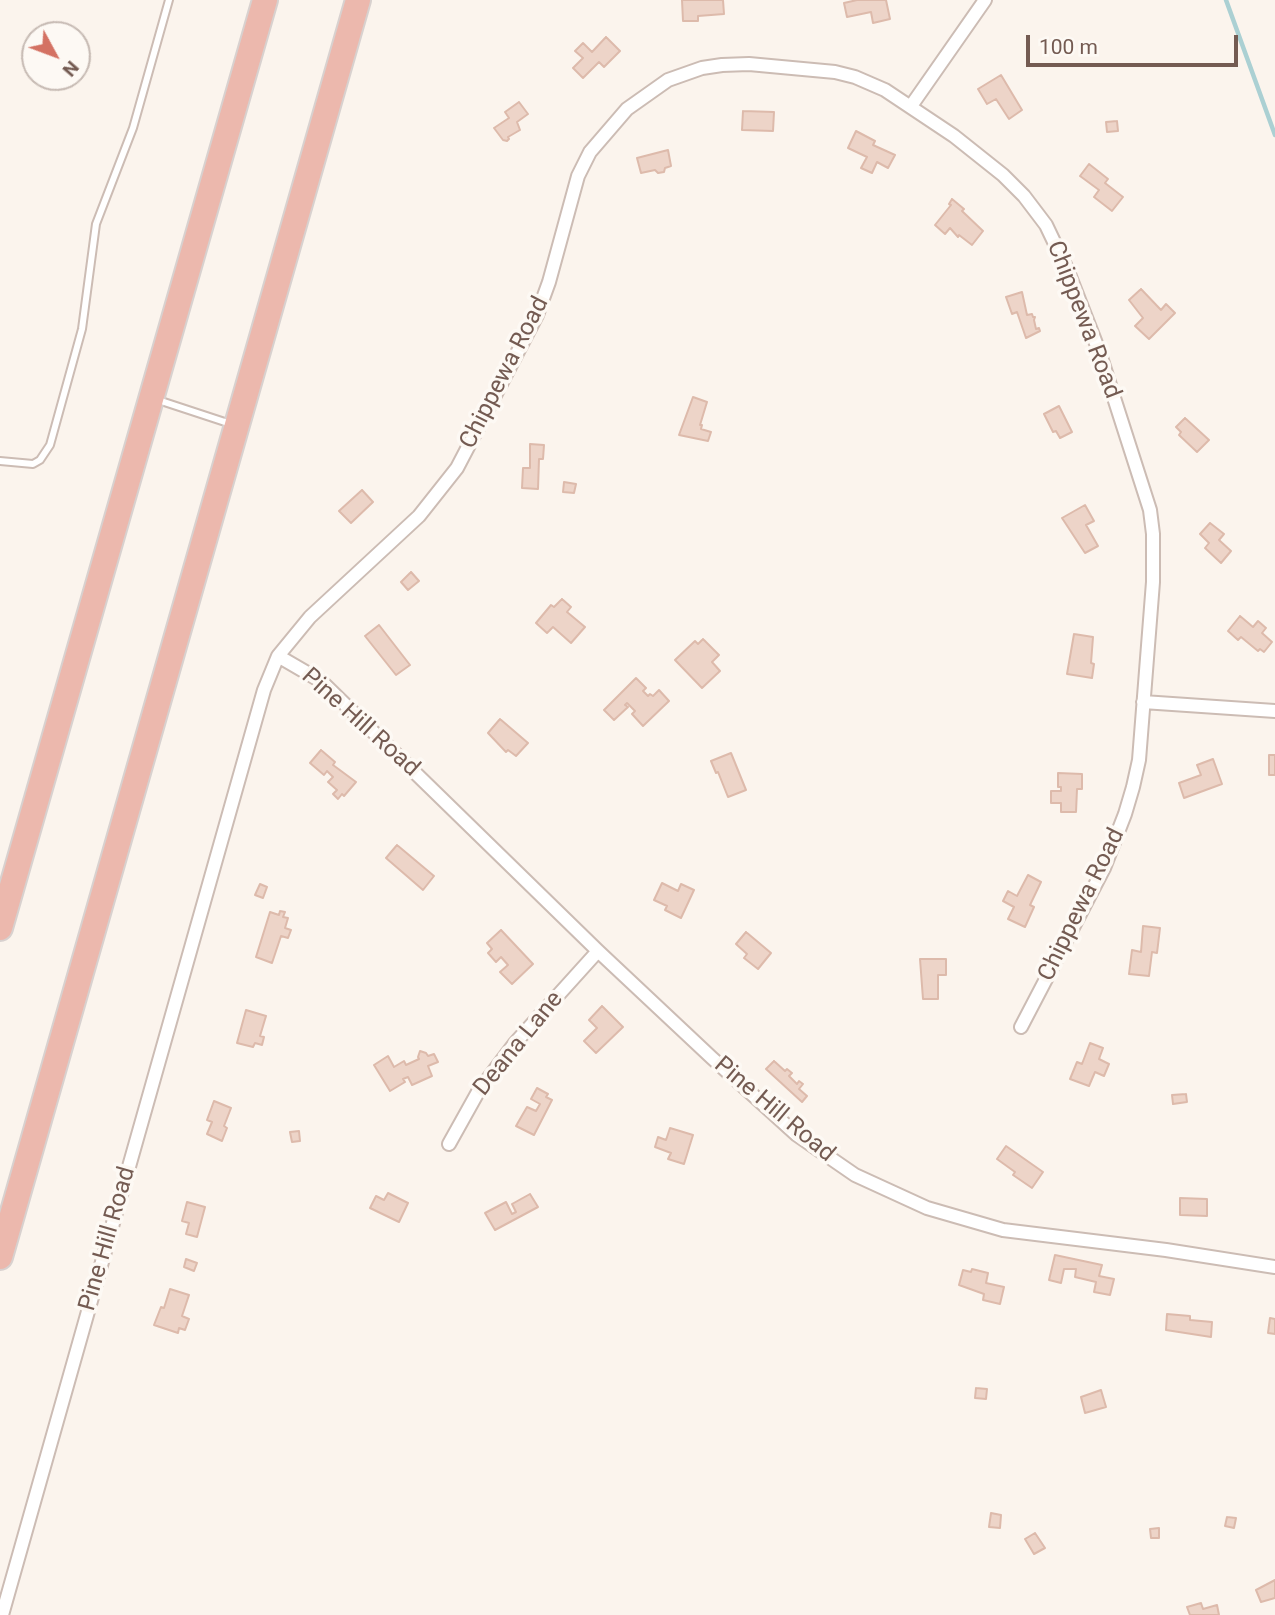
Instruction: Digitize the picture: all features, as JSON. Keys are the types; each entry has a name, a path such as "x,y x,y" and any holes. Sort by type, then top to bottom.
{"highway":[{"path":"0,928 265,0"},
{"path":"0,1257 358,0"}],"street":[{"path":"911,106 985,0"},
{"name":"Chippewa Road","path":"278,656 310,617 419,516 457,468 537,315 549,282 573,191 584,164 607,130 636,100 680,75 712,66 749,64 845,74 875,85 954,136 1003,176 1024,196 1046,225 1067,269 1099,351 1150,510 1154,558 1139,760 1125,814 1104,868 1021,1027"},
{"name":"Pine Hill Road","path":"2,1615 264,690 278,656 313,675 330,689 598,951 789,1128 835,1163 876,1186 940,1212 1003,1230 1166,1250 1275,1267"},
{"path":"1143,702 1275,711"},
{"name":"Deana Lane","path":"449,1144 478,1092 515,1043 598,951"}],"lane":[{"path":"0,461 33,464 40,460 50,445 82,329 96,224 133,128 169,0"},
{"path":"150,397 237,425"}],"building":[{"path":"682,0 723,0 724,14 698,16 698,21 683,21"},
{"path":"886,0 890,19 873,23 871,12 847,17 844,3"},
{"path":"606,37 620,51 604,67 599,62 583,78 573,68 583,58 575,51 583,43 592,52"},
{"path":"1001,75 1022,110 1009,119 996,99 987,104 978,89"},
{"path":"519,102 528,114 517,122 520,130 508,137 507,141 503,140 494,128 509,118 505,112"},
{"path":"743,111 774,112 773,131 742,130"},
{"path":"1117,121 1118,131 1107,132 1106,122"},
{"path":"856,131 875,141 873,145 895,155 888,168 877,162 872,173 861,168 867,157 848,148"},
{"path":"668,150 671,166 665,168 664,172 658,173 655,170 641,173 637,158"},
{"path":"1089,164 1108,179 1105,183 1123,197 1112,211 1094,197 1099,190 1080,176"},
{"path":"952,199 983,231 972,245 959,235 958,237 950,228 945,234 935,225 951,205 949,204"},
{"path":"1141,289 1161,310 1166,304 1175,313 1149,339 1135,326 1143,318 1129,300"},
{"path":"1022,292 1027,315 1032,314 1035,317 1036,329 1039,328 1040,331 1026,338 1017,312 1012,314 1006,297"},
{"path":"693,397 707,402 700,425 701,429 711,432 708,441 679,435"},
{"path":"1059,406 1072,432 1060,438 1056,431 1053,432 1044,414"},
{"path":"1185,418 1209,440 1197,452 1179,435 1181,432 1176,427"},
{"path":"530,444 544,445 543,459 539,459 538,489 522,488 523,468 530,468"},
{"path":"564,482 576,484 574,493 563,492"},
{"path":"362,490 373,502 351,523 339,511"},
{"path":"1085,505 1094,521 1086,525 1098,546 1085,553 1062,518"},
{"path":"1210,523 1224,534 1219,540 1231,551 1221,563 1205,548 1209,543 1200,534"},
{"path":"411,572 419,581 408,590 401,582"},
{"path":"562,599 571,607 567,612 585,627 571,643 553,627 547,633 536,623 551,605 554,607"},
{"path":"1240,616 1253,627 1258,621 1266,628 1262,633 1272,642 1264,652 1260,649 1258,651 1241,637 1238,640 1228,631"},
{"path":"379,625 410,665 396,675 365,636"},
{"path":"1074,634 1093,637 1092,678 1067,674"},
{"path":"703,639 719,655 712,662 720,671 702,688 675,660 695,641 698,644"},
{"path":"636,678 646,688 643,691 648,696 653,696 659,690 669,701 643,726 632,714 635,711 627,703 625,705 628,707 614,720 604,710"},
{"path":"500,719 528,743 516,756 508,750 506,752 488,733"},
{"path":"321,750 335,762 333,765 356,782 338,799 333,794 337,790 328,782 333,777 327,771 324,775 310,763"},
{"path":"731,753 746,790 728,797 711,761"},
{"path":"1269,755 1275,755 1275,775 1269,775"},
{"path":"1213,759 1222,784 1184,798 1179,783 1201,775 1197,765"},
{"path":"1058,773 1082,774 1082,789 1077,789 1076,812 1061,812 1061,803 1051,803 1051,791 1061,791 1061,787 1058,787"},
{"path":"397,845 434,876 423,890 386,858"},
{"path":"1028,875 1041,882 1030,905 1034,907 1025,927 1008,919 1014,907 1003,901 1008,891 1017,896"},
{"path":"662,883 678,891 681,884 694,890 681,918 665,910 667,906 654,900"},
{"path":"260,884 267,887 263,898 255,895"},
{"path":"280,911 285,912 283,917 288,918 285,928 291,930 288,938 281,936 272,963 256,957 270,912 279,915"},
{"path":"1143,926 1160,928 1157,953 1152,952 1149,976 1129,974 1132,950 1141,952"},
{"path":"501,930 533,964 512,984 500,972 508,965 501,957 496,962 488,953 492,949 487,943"},
{"path":"746,932 771,953 758,969 744,958 747,954 736,944"},
{"path":"920,959 946,959 946,975 938,975 938,999 923,999"},
{"path":"602,1006 623,1027 596,1053 584,1041 597,1028 589,1020"},
{"path":"246,1010 266,1016 260,1036 264,1037 262,1045 255,1043 253,1047 237,1043"},
{"path":"1090,1043 1103,1048 1099,1059 1109,1064 1104,1076 1095,1072 1089,1086 1070,1079 1077,1062 1082,1064"},
{"path":"420,1051 428,1056 434,1054 438,1062 428,1066 432,1076 412,1085 408,1077 403,1079 405,1082 390,1091 374,1065 388,1056 394,1067 404,1061 406,1065 419,1059"},
{"path":"774,1061 785,1071 787,1069 792,1073 789,1076 797,1084 799,1081 803,1084 799,1089 807,1096 802,1102 766,1069"},
{"path":"537,1088 548,1094 546,1097 552,1100 534,1135 516,1126 527,1107 536,1111 540,1104 531,1099"},
{"path":"1186,1094 1187,1102 1173,1104 1172,1095"},
{"path":"214,1101 231,1108 222,1141 207,1134 212,1122 207,1120"},
{"path":"670,1128 693,1135 684,1164 668,1159 671,1153 655,1147 658,1137 666,1140"},
{"path":"299,1131 300,1141 292,1142 290,1132"},
{"path":"1006,1146 1043,1172 1032,1188 1013,1175 1015,1172 997,1159"},
{"path":"388,1193 408,1203 399,1222 370,1208 376,1196 384,1200"},
{"path":"530,1194 538,1207 495,1230 485,1213 506,1202 512,1214 516,1212 512,1204"},
{"path":"1180,1198 1207,1199 1207,1216 1180,1215"},
{"path":"187,1202 205,1207 197,1237 186,1234 189,1223 182,1221"},
{"path":"1055,1255 1102,1265 1099,1276 1114,1279 1110,1295 1094,1292 1096,1282 1075,1277 1076,1269 1064,1269 1061,1283 1049,1280"},
{"path":"186,1259 197,1263 194,1271 184,1267"},
{"path":"972,1269 988,1273 986,1283 1004,1287 1000,1304 983,1300 984,1294 959,1285 963,1270 971,1272"},
{"path":"170,1289 189,1295 182,1316 189,1319 185,1330 179,1328 178,1333 154,1325 161,1307 164,1308"},
{"path":"1167,1314 1212,1322 1211,1337 1166,1330"},
{"path":"1270,1318 1275,1319 1275,1334 1268,1333"},
{"path":"976,1388 987,1389 986,1399 975,1398"},
{"path":"1101,1390 1106,1407 1085,1413 1081,1397"},
{"path":"991,1513 1001,1515 1000,1528 989,1527"},
{"path":"1227,1517 1236,1518 1234,1528 1225,1526"},
{"path":"1159,1528 1159,1538 1151,1538 1150,1529"},
{"path":"1035,1533 1045,1548 1034,1554 1025,1539"},
{"path":"1275,1580 1275,1598 1261,1602 1256,1590"},
{"path":"1201,1603 1203,1609 1217,1605 1219,1615 1190,1615 1187,1607"}],"waterway":[{"path":"1226,0 1275,135"}]}
